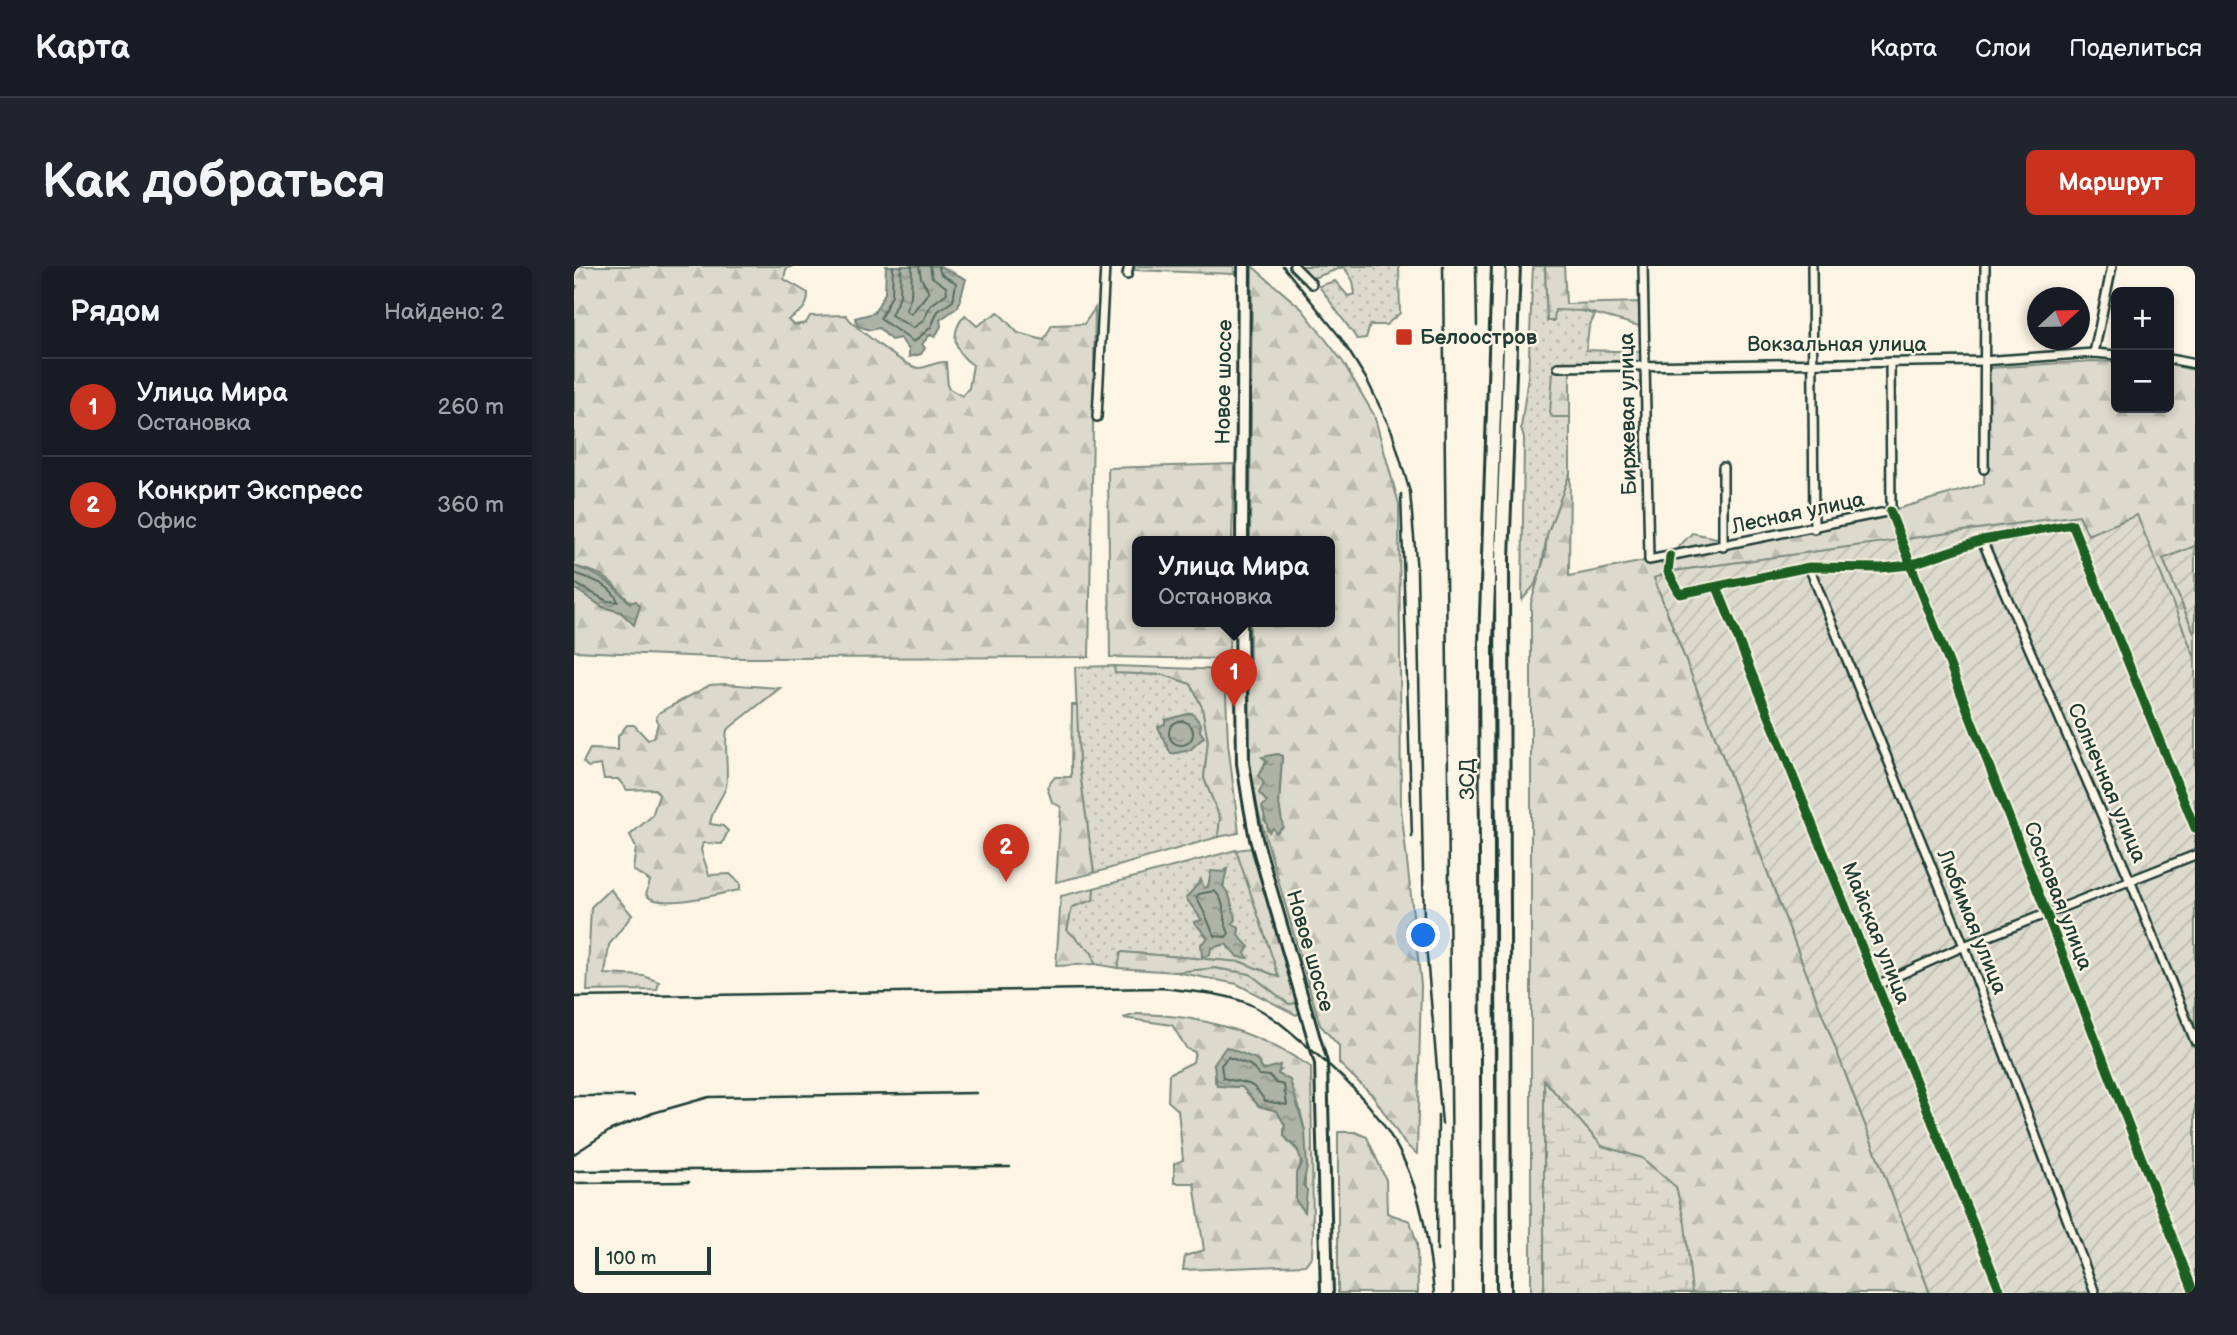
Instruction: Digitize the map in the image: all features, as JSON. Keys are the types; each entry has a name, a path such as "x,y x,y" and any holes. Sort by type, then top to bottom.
{"highway":[{"name":"ЗСД","path":"1489,1293 1486,644 1499,266"},
{"name":"ЗСД","path":"1504,1293 1502,559 1513,266"}],"main road":[{"name":"Новое шоссе","path":"1242,536 1244,266"},
{"name":"Новое шоссе","path":"1241,627 1243,762 1249,801 1256,839 1321,1063 1327,1293"}],"street":[{"path":"1097,417 1105,266"},
{"path":"1126,275 1129,266"},
{"path":"1294,266 1312,284"},
{"name":"Биржевая улица","path":"1643,266 1649,560"},
{"path":"1812,266 1814,529"},
{"path":"1984,469 1982,361 1985,266"},
{"path":"2094,354 2112,266"},
{"name":"Вокзальная улица","path":"1558,367 1982,361 2111,355"},
{"path":"2174,360 2195,364"},
{"name":"Лесная улица","path":"1649,560 1814,529 1890,511 1890,362"},
{"path":"1723,467 1723,547"},
{"name":"Сосновая улица","path":"1890,511 2194,1293"},
{"path":"1670,556 1668,572 1680,594 1809,567 1881,568 1910,565 1982,540 2072,524 2195,828"},
{"name":"Солнечная улица","path":"1982,540 2130,880 2195,1041"},
{"name":"Любимая улица","path":"1809,567 1964,946 2095,1293"},
{"name":"Майская улица","path":"1717,587 2001,1293"},
{"path":"1877,985 1964,946 2195,855"}],"green space":[{"path":"574,266 793,266 786,269 784,279 808,293 808,299 802,310 788,320 795,325 806,323 810,316 846,315 880,346 912,366 922,368 946,362 948,388 962,396 969,388 973,365 961,355 955,336 965,315 977,326 998,312 1018,333 1044,340 1052,325 1084,324 1095,308 1089,657 735,658 574,651 574,588 603,607 620,612 634,624 640,606 634,604 601,575 574,566 574,291 577,286 574,285"},
{"path":"1135,266 1234,266 1234,274 1134,270"},
{"path":"1252,266 1302,309 1343,362 1374,415 1399,504 1401,808 1421,985 1417,1154 1405,1144 1373,1096 1339,1063 1339,1046 1320,1025 1257,807 1249,761 1250,627 1335,627 1335,536 1250,536","holes":["1278,754 1282,756 1279,804 1282,827 1267,830 1268,823 1264,820 1267,802 1261,773 1268,756"]},
{"path":"1301,266 1399,266 1400,313 1386,325 1370,325 1366,338 1357,339 1319,286 1335,281 1348,296 1355,294 1353,281 1344,267 1313,278"},
{"path":"1533,266 1545,266 1547,321 1555,310 1576,310 1595,315 1589,327 1586,350 1643,352 1644,363 1559,367 1553,385 1552,404 1554,417 1570,417 1570,473 1547,535 1541,570 1534,586 1522,600 1524,438 1521,428 1528,376"},
{"path":"1545,266 1564,266 1566,304 1643,302 1643,327 1585,311 1555,310 1554,321 1547,321"},
{"path":"2111,362 2111,413 2174,413 2174,366 2195,370 2195,546 2163,559 2195,635 2195,658 2136,516 2087,535 2079,516 1674,571 1654,578 1930,1293 1531,1293 1531,603 1545,556 1547,535 1570,473 1569,576 1670,556 1692,533 1742,543 1886,512 1984,484 1988,368"},
{"path":"1570,366 1570,417 1553,417 1550,413 1553,372 1559,367"},
{"path":"1234,464 1232,536 1132,536 1132,627 1230,627 1229,651 1221,659 1110,657 1108,468"},
{"path":"2079,515 2088,535 2137,515 2195,658 2195,1293 1930,1293 1654,578 1674,571"},
{"path":"2195,546 2195,635 2163,559"},
{"path":"1114,666 1116,673 1164,675 1191,684 1202,707 1208,741 1204,778 1220,818 1218,837 1094,873 1079,766 1075,667"},
{"path":"1114,666 1225,670 1228,743 1239,833 1218,837 1220,818 1204,778 1208,741 1202,707 1191,684 1164,675 1115,673"},
{"path":"710,685 780,688 727,730 726,787 710,824 723,826 728,831 722,844 703,843 701,850 709,875 730,874 740,883 740,890 677,901 653,900 646,895 650,881 633,870 636,848 630,835 652,816 659,795 655,789 627,790 618,779 604,779 601,765 588,767 583,762 590,749 618,750 618,736 627,725 634,725 648,740 654,737 658,723 656,717 660,712"},
{"path":"1072,705 1077,705 1079,766 1094,873 1056,882 1061,807 1052,802 1047,787 1055,777 1071,777"},
{"path":"1251,848 1297,1003 1289,1004 1250,974 1215,968 1176,972 1118,968 1121,952 1241,962 1279,977 1236,850"},
{"path":"1236,850 1280,977 1241,962 1122,952 1118,968 1095,964 1092,953 1067,930 1072,907 1093,900 1094,888","holes":["1223,872 1224,892 1233,917 1232,924 1239,928 1238,935 1245,953 1229,948 1226,944 1211,948 1203,920 1191,905 1194,889 1201,882 1204,888 1208,887 1211,874"]},
{"path":"1094,888 1093,900 1072,907 1067,930 1092,953 1095,964 1056,966 1061,896"},
{"path":"610,889 632,915 609,945 605,974 644,976 659,982 657,990 587,991 591,907"},
{"path":"1215,968 1250,974 1289,1004 1297,1003 1300,1013 1296,1015 1237,984 1176,972"},
{"path":"1138,1014 1162,1015 1207,1022 1270,1044 1311,1067 1313,1229 1312,1256 1305,1265 1183,1270 1185,1256 1204,1250 1194,1183 1174,1183 1174,1164 1183,1160 1178,1110 1168,1101 1169,1074 1193,1062 1195,1052 1187,1049 1172,1025 1123,1018","holes":["1233,1052 1256,1059 1263,1070 1281,1070 1277,1074 1299,1106 1305,1131 1305,1211 1296,1201 1301,1156 1287,1139 1285,1125 1277,1111 1259,1106 1242,1087 1215,1082 1215,1076"]},
{"path":"1544,1080 1602,1146 1642,1158 1676,1187 1685,1224 1692,1293 1544,1293"},
{"path":"1338,1132 1355,1132 1367,1137 1386,1180 1387,1213 1410,1221 1417,1244 1418,1293 1338,1293"}],"water":[{"path":"886,266 940,266 966,279 958,307 940,320 941,326 935,337 930,335 922,344 925,348 921,354 909,357 909,350 900,338 891,340 879,328 870,330 858,326 855,318 874,313 885,293"},
{"path":"574,566 605,580 630,603 636,601 640,606 634,625 621,612 603,607 574,588"},
{"path":"1192,713 1201,724 1200,731 1204,737 1190,750 1171,754 1158,727 1165,724 1165,720"},
{"path":"1278,754 1282,756 1279,804 1283,827 1276,833 1273,828 1269,832 1262,807 1267,802 1259,793 1264,783 1258,776 1267,761 1262,757"},
{"path":"1227,869 1223,886 1229,895 1236,920 1232,924 1239,928 1238,935 1249,947 1245,953 1248,958 1238,957 1226,944 1211,948 1210,955 1202,957 1201,944 1208,938 1194,922 1202,920 1186,898 1201,880 1204,888 1208,887 1211,871 1223,872"},
{"path":"1226,1047 1256,1059 1263,1070 1280,1065 1278,1074 1290,1080 1305,1131 1305,1212 1296,1201 1296,1173 1302,1164 1298,1150 1284,1136 1285,1125 1277,1111 1259,1106 1242,1087 1217,1086 1214,1064"}],"railway":[{"path":"1283,266 1340,337 1367,380 1392,432 1410,492 1417,571 1424,923 1442,1124"},
{"path":"1443,266 1453,1293"},
{"path":"1476,266 1477,326"},
{"path":"1401,494 1412,837"},
{"path":"574,997 1162,988 1219,995 1241,1001 1277,1021 1315,1053 1345,1080 1388,1131 1403,1158 1414,1187 1423,1219 1434,1293"},
{"path":"574,1154 611,1130 653,1113 709,1097 976,1093"},
{"path":"574,1096 634,1096"},
{"path":"1437,1251 1438,1115"},
{"path":"574,1171 1010,1167"},
{"path":"574,1183 689,1182"}],"cycle path":[{"path":"1890,511 2194,1293"},
{"path":"1670,556 1668,572 1680,594 1809,567 1881,568 1910,565 1982,540 2072,524 2195,828"},
{"path":"1717,587 2001,1293"}],"place":[{"name":"Белоостров","path":"1404,337"},
{"name":"Улица Мира","path":"1234,707"},
{"name":"Конкрит Экспресс","path":"1006,882"}]}
